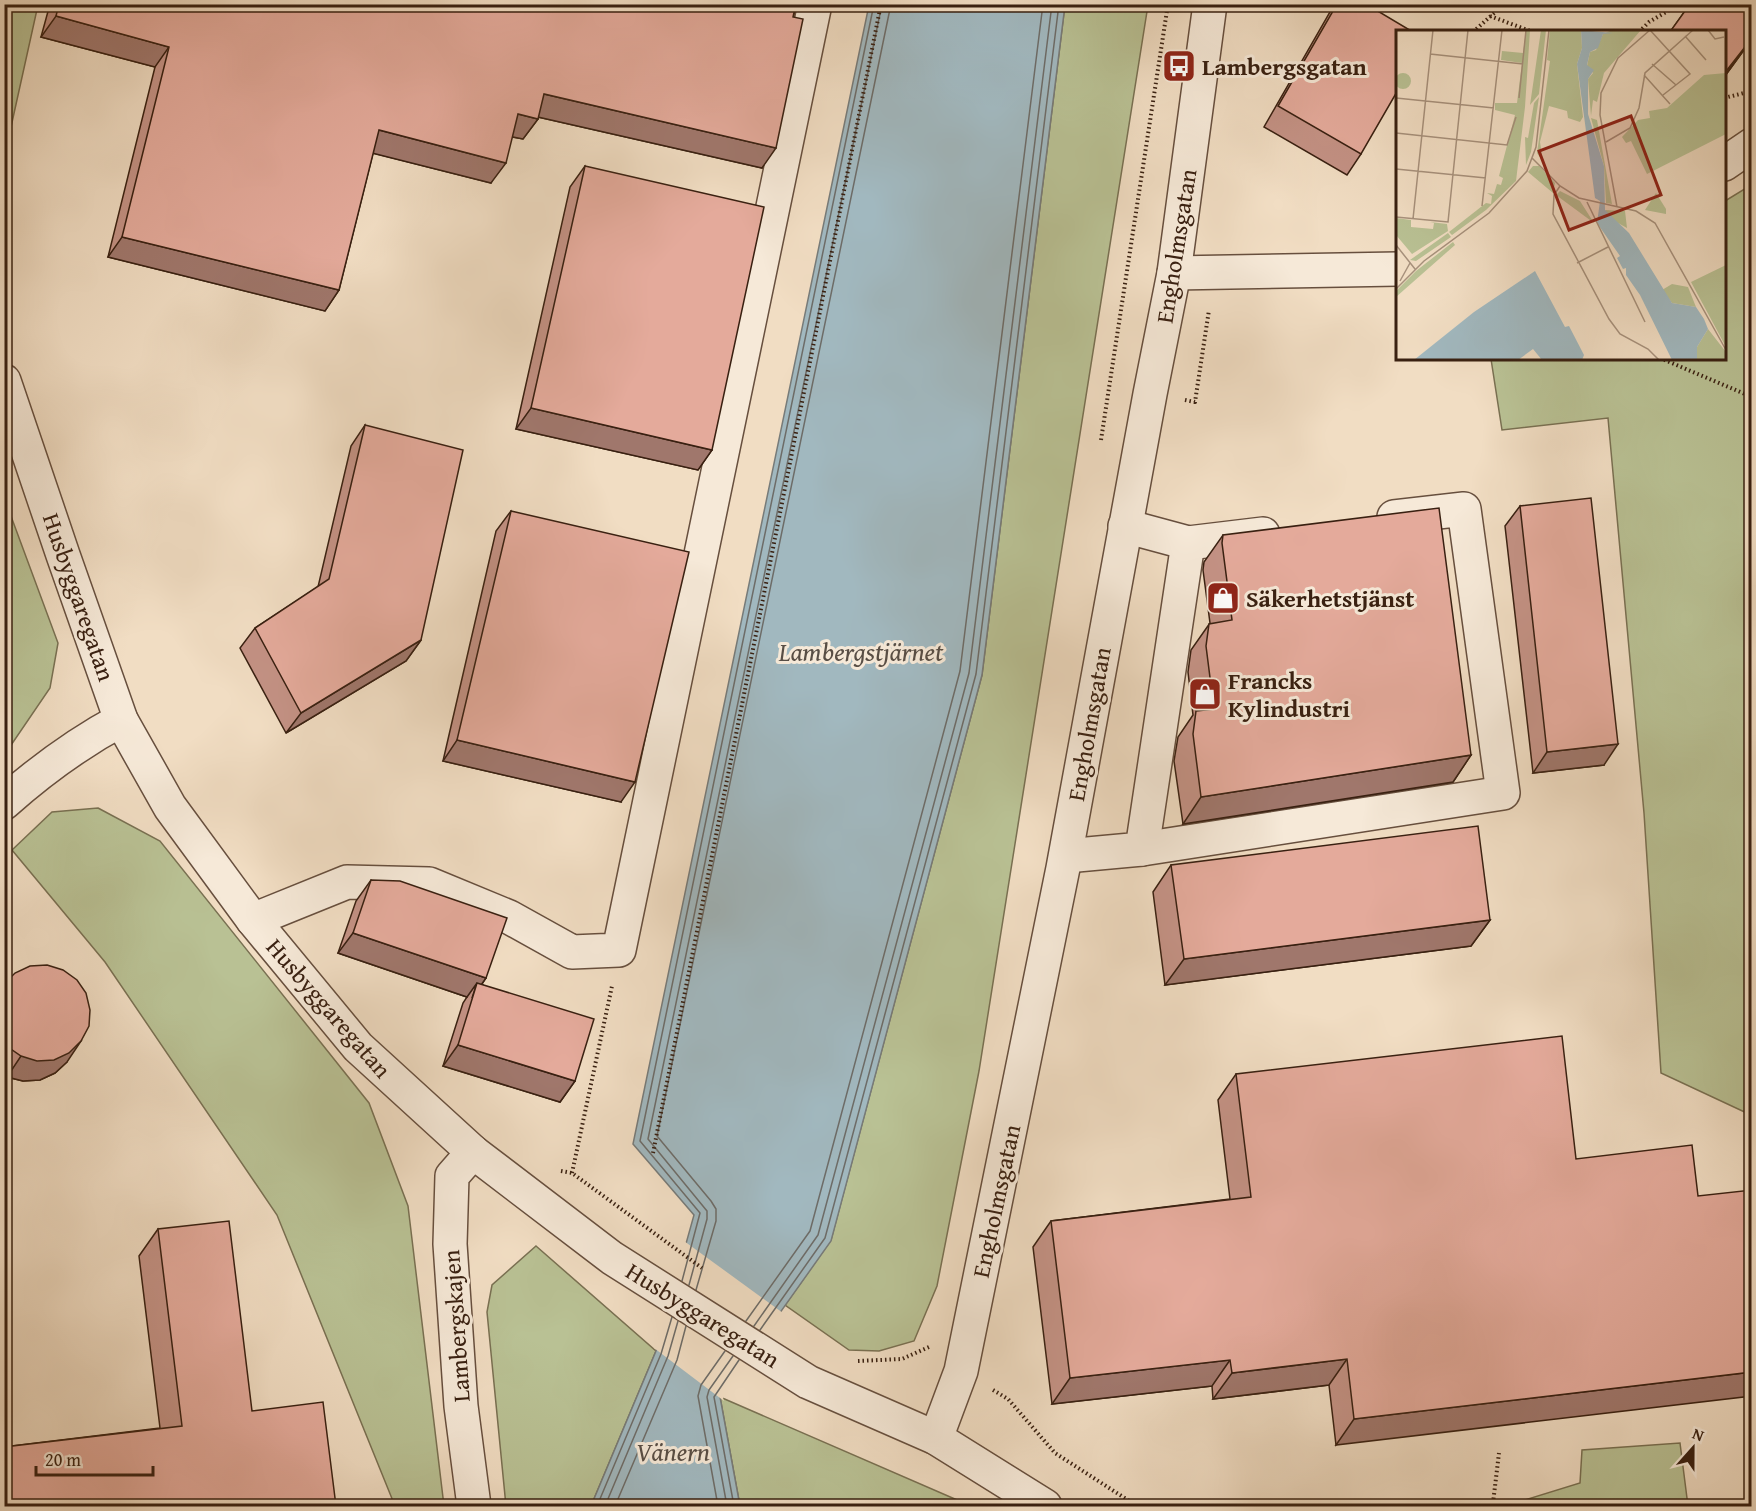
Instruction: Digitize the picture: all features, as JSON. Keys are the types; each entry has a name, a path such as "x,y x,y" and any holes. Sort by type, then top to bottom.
{"street":[{"path":"253,920 347,882 429,884 509,917 572,952 619,950 815,4"},
{"name":"Engholmsgatan","path":"936,1438 961,1371 1066,856 1125,526 1174,273 1210,4"},
{"path":"1726,163 1752,145"},
{"path":"1174,273 1396,269"},
{"name":"Husbyggaregatan","path":"4,381 121,720 170,807 253,920 358,1047 472,1152 594,1245 808,1382 936,1438 1045,1506"},
{"path":"1066,856 1142,849 1503,793 1464,509 1360,522"},
{"path":"1125,526 1188,543 1291,530"},
{"path":"1142,849 1188,543"},
{"path":"4,803 36,775 88,738 121,720"},
{"name":"Lambergskajen","path":"472,1152 452,1176 450,1244 461,1406 474,1506"}],"path":[{"path":"653,1153 881,4"},
{"path":"1100,447 1168,4"},
{"path":"1475,30 1504,4"},
{"path":"1641,30 1649,22 1671,9"},
{"path":"1490,16 1528,30"},
{"path":"1726,98 1752,91"},
{"path":"1665,360 1752,397"},
{"path":"619,950 572,1173 627,1215"},
{"path":"857,1361 902,1359 933,1345 961,1371 1008,1399 1054,1453 1137,1506"},
{"path":"1490,1506 1493,1503 1499,1453"}],"green space":[{"path":"4,5 38,5 5,154"},
{"path":"1065,5 1148,5 979,1071 937,1286 914,1341 879,1351 849,1350 785,1305 831,1240 982,675"},
{"path":"1751,185 1751,1115 1661,1073 1644,813 1608,418 1502,430 1491,360 1726,360 1726,200"},
{"path":"5,500 58,643 50,688 5,754"},
{"path":"98,808 160,841 369,1103 408,1206 444,1506 395,1506 277,1215 105,962 12,850 52,812"},
{"path":"536,1246 656,1351 591,1506 506,1506 487,1312 492,1285"},
{"path":"720,1397 971,1506 740,1506"},
{"path":"1680,1443 1688,1506 1505,1506 1580,1483 1582,1450"}],"water":[{"name":"Lambergstjärnet","path":"869,5 1065,5 982,675 831,1241 720,1397 740,1506 591,1506 656,1351 694,1215 633,1144"}],"pier":[{"path":"684,1241 783,1313 723,1398 724,1401 654,1348"}],"building":[{"path":"59,4 796,4 793,17 803,19 776,148 544,94 538,119 518,114 506,163 379,130 339,290 122,237 169,47 56,16"},
{"path":"1337,4 1366,4 1410,30 1396,30 1396,93 1361,154 1278,106"},
{"path":"1690,4 1752,4 1752,38 1727,70 1726,30 1672,29"},
{"path":"585,166 764,207 712,450 531,408"},
{"path":"365,425 463,450 421,640 301,713 255,628 329,579"},
{"path":"1591,498 1618,744 1547,752 1520,506"},
{"path":"1439,508 1471,755 1201,797 1193,734 1196,711 1214,709 1206,646 1209,624 1232,620 1222,543 1223,535"},
{"path":"511,511 689,552 635,782 457,740"},
{"path":"1478,826 1490,920 1184,959 1171,865"},
{"path":"371,880 400,881 507,918 486,978 353,933"},
{"path":"47,965 63,970 77,980 86,993 90,1010 89,1026 81,1041 69,1053 54,1060 37,1061 21,1056 4,1042 4,984 15,973 30,966"},
{"path":"477,983 594,1019 575,1081 458,1045"},
{"path":"1562,1036 1576,1159 1692,1145 1698,1196 1752,1190 1752,1372 1354,1419 1347,1359 1232,1373 1230,1360 1070,1378 1051,1221 1251,1197 1236,1074"},
{"path":"229,1221 252,1411 323,1402 336,1506 7,1506 4,1483 4,1447 182,1426 158,1229"}],"place":[{"name":"Lambergsgatan","path":"1179,66"},
{"name":"Säkerhetstjänst","path":"1223,598"},
{"name":"Francks Kylindustri","path":"1205,694"}],"water label":[{"name":"Vänern","path":"673,1451"}]}
